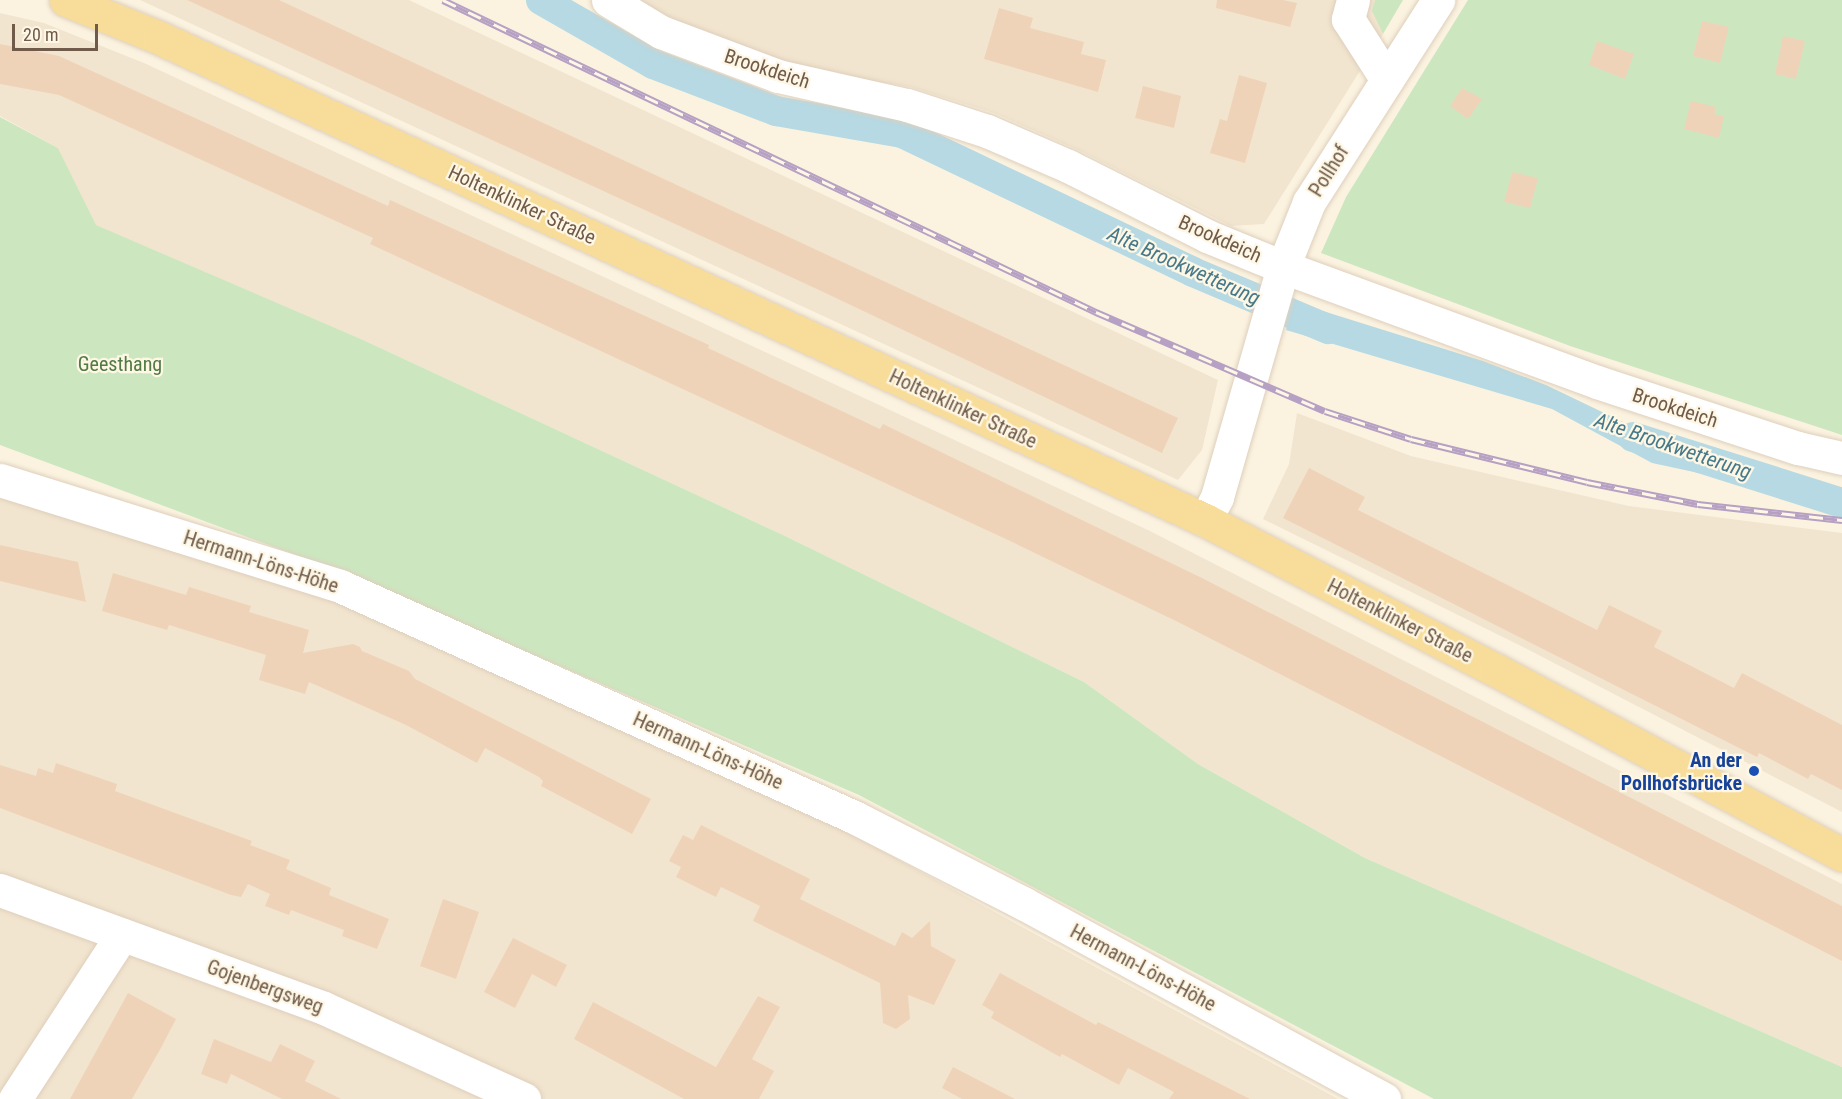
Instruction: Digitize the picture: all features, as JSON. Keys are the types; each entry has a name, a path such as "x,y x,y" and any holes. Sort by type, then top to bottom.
{"main road":[{"name":"Holtenklinker Straße","path":"66,0 171,43 1205,520 1496,670 1842,855"}],"street":[{"name":"Brookdeich","path":"608,0 661,32 778,76 907,105 987,131 1068,166 1207,236 1283,267 1597,382 1798,448 1842,458"},
{"path":"1353,0 1348,19 1386,80"},
{"name":"Pollhof","path":"1205,520 1217,497 1283,267 1309,202 1438,0"},
{"name":"Hermann-Löns-Höhe","path":"0,480 340,586 854,817 1023,903 1384,1099"},
{"name":"Gojenbergsweg","path":"0,890 324,1008 479,1089 524,1099"},
{"path":"15,1099 122,934"}],"shaded area":[{"path":"140,0 409,0 1218,380 1202,450 1178,480"},
{"path":"629,0 1375,0 1373,11 1383,34 1264,224 1231,226 1076,149 994,113 911,87 787,67 667,22"},
{"path":"0,13 44,23 144,63 1148,530 1842,884 1842,1067 1365,858 1198,764 1084,682 783,535 361,339 95,225 58,148 0,116"},
{"path":"1297,413 1411,456 1629,506 1842,533 1842,812 1519,645 1263,519 1289,464"},
{"path":"0,496 333,599 844,830 1338,1099 0,1099"}],"green space":[{"path":"1375,0 1403,0 1383,34 1372,11"},
{"path":"1468,0 1842,0 1842,435 1570,346 1321,253 1346,197"},
{"name":"Geesthang","path":"0,117 58,148 96,225 361,339 783,535 1084,682 1198,764 1365,858 1842,1067 1842,1099 1434,1099 859,795 344,573 0,445"}],"water":[{"path":"1294,302 1483,361 1546,385 1652,436 1708,475 1652,463 1552,409 1286,330"}],"building":[{"path":"187,0 279,0 1178,418 1162,453 819,290"},
{"path":"1217,0 1283,0 1297,3 1290,27 1216,8"},
{"path":"999,8 1033,18 1030,28 1084,42 1081,54 1106,60 1098,92 984,59"},
{"path":"1702,21 1729,27 1720,63 1693,56"},
{"path":"1783,36 1805,41 1796,79 1775,74"},
{"path":"1597,41 1634,54 1625,79 1589,65"},
{"path":"0,44 59,56 388,206 390,200 709,345 708,348 880,429 883,424 1202,578 1842,906 1842,961 1180,623 1010,541 370,244 373,238 59,95 0,84"},
{"path":"1239,75 1267,83 1245,163 1210,153 1220,119 1227,121"},
{"path":"1143,86 1181,96 1174,128 1135,118"},
{"path":"1462,88 1482,99 1468,119 1450,106"},
{"path":"1691,101 1716,107 1714,114 1724,116 1719,138 1684,129"},
{"path":"1512,172 1538,178 1530,208 1504,202"},
{"path":"1309,468 1365,497 1358,510 1597,630 1609,605 1662,631 1654,647 1734,688 1742,673 1842,725 1842,790 1811,774 1808,779 1759,753 1757,757 1283,518"},
{"path":"0,545 78,562 86,602 0,581"},
{"path":"113,573 186,595 189,587 251,606 249,612 309,630 303,653 353,644 360,647 362,651 409,671 415,679 651,799 632,834 541,786 543,781 539,777 485,748 477,763 406,725 309,682 305,694 259,680 266,655 169,625 167,630 102,611"},
{"path":"56,763 117,784 115,791 252,841 250,845 290,860 286,869 331,888 329,895 389,919 377,949 342,936 344,930 291,910 289,915 265,906 270,894 248,884 241,897 231,895 0,808 0,765 36,776 38,768 53,773"},
{"path":"701,825 810,879 800,899 895,946 902,932 912,938 930,921 931,946 956,960 934,1005 908,995 910,1019 896,1029 883,1023 880,983 753,921 760,906 721,887 716,897 676,877 681,867 669,861 683,835 693,840"},
{"path":"443,899 479,912 456,979 420,966"},
{"path":"513,938 567,965 556,987 532,974 515,1008 484,992"},
{"path":"1000,973 1096,1025 1098,1022 1250,1099 1169,1099 1174,1092 1128,1068 1119,1085 1062,1054 1060,1057 991,1018 994,1012 982,1005"},
{"path":"128,993 176,1019 162,1046 132,1099 70,1099"},
{"path":"758,996 780,1007 752,1059 774,1071 759,1099 684,1099 574,1039 593,1002 716,1067"},
{"path":"214,1039 271,1062 280,1044 315,1061 305,1081 341,1099 282,1099 231,1074 227,1084 201,1074"},
{"path":"953,1067 1015,1099 962,1099 942,1088"}],"waterway":[{"name":"Alte Brookwetterung","path":"541,0 653,64 776,111 902,133 1193,272 1328,329"},
{"name":"Alte Brookwetterung","path":"1633,437 1842,503"}],"railway":[{"path":"443,0 1096,312 1325,411 1411,439 1587,482 1698,504 1842,520"}],"place":[{"name":"An der Pollhofsbrücke","path":"1754,771"}]}
